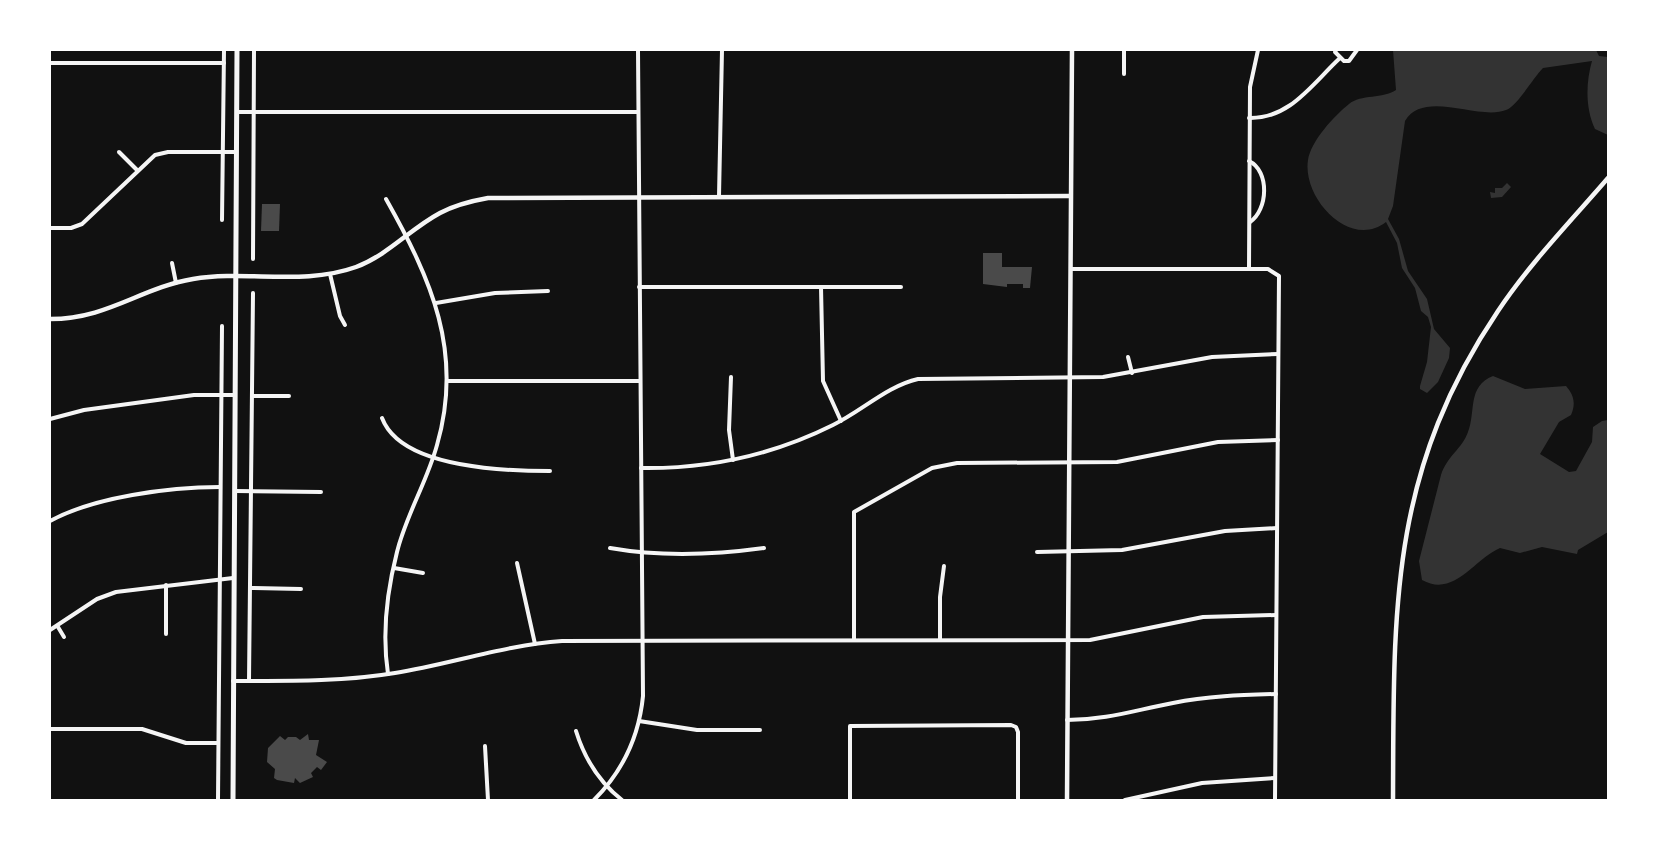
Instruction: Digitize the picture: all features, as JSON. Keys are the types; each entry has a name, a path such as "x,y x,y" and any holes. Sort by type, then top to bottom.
{"main road":[{"path":"233,801 237,50"}],"street":[{"path":"222,220 224,50"},
{"path":"253,259 254,50"},
{"path":"594,801 607,787 628,754 639,721 643,696 638,50"},
{"path":"719,196 722,50"},
{"path":"1067,801 1072,50"},
{"path":"1124,50 1124,74"},
{"path":"1249,269 1250,78 1258,50"},
{"path":"1336,50 1344,61 1349,60 1357,50"},
{"path":"1249,118 1265,119 1283,112 1340,58"},
{"path":"50,63 224,63"},
{"path":"237,112 638,112"},
{"path":"119,152 137,170"},
{"path":"50,228 71,228 82,224 150,158 162,153 237,152"},
{"path":"1249,161 1256,165 1261,174 1264,197 1256,219 1249,223"},
{"path":"1393,801 1393,659 1396,598 1404,544 1421,467 1452,388 1498,312 1526,272 1608,178"},
{"path":"50,319 95,314 176,283 202,278 302,277 330,274 369,261 442,212 488,198 1070,196"},
{"path":"386,199 436,303 445,344 447,381 446,407 434,456 400,543 394,568 384,639 388,674"},
{"path":"172,263 176,283"},
{"path":"1071,269 1268,269 1276,272 1280,280 1275,801"},
{"path":"330,274 340,316 345,325"},
{"path":"639,287 902,287"},
{"path":"821,287 823,381 841,421"},
{"path":"436,303 495,293 548,291"},
{"path":"249,681 253,293"},
{"path":"218,801 222,326"},
{"path":"641,468 677,468 734,460 779,448 841,421 900,384 918,379 1103,377 1212,357 1278,354"},
{"path":"1128,357 1132,373"},
{"path":"731,377 729,430 734,460"},
{"path":"447,381 640,381"},
{"path":"50,419 84,410 194,395 235,395"},
{"path":"252,396 289,396"},
{"path":"382,418 386,428 395,437 434,456 460,465 492,470 550,471"},
{"path":"854,640 854,512 932,468 944,464 1117,462 1218,442 1278,440"},
{"path":"50,521 83,506 101,501 220,487"},
{"path":"234,491 321,492"},
{"path":"1037,552 1122,550 1225,531 1277,528"},
{"path":"610,548 642,553 706,554 764,548"},
{"path":"517,563 535,644"},
{"path":"940,640 940,597 944,566"},
{"path":"394,568 423,573"},
{"path":"50,630 58,627 97,599 116,592 233,578"},
{"path":"166,585 166,634"},
{"path":"250,588 301,589"},
{"path":"232,681 326,681 388,674 479,653 535,644 643,640 1103,639 1203,617 1276,615"},
{"path":"58,627 64,637"},
{"path":"1067,720 1096,720 1123,716 1172,703 1209,697 1276,694"},
{"path":"639,721 697,730 760,730"},
{"path":"850,801 850,726 1017,727 1018,801"},
{"path":"50,729 142,729 186,743 218,743"},
{"path":"576,731 591,767 622,801"},
{"path":"484,746 488,801"},
{"path":"1125,801 1202,783 1275,778"}],"shaded area":[{"path":"1393,50 1596,50 1599,56 1608,57 1608,135 1595,129 1589,112 1588,86 1592,61 1543,68 1515,103 1506,110 1482,112 1438,106 1425,107 1414,112 1405,121 1393,206 1388,219 1399,239 1408,271 1427,299 1434,329 1450,348 1449,358 1438,382 1427,393 1420,389 1420,386 1427,362 1431,327 1428,317 1421,311 1415,288 1402,268 1397,243 1386,222 1372,229 1358,229 1344,225 1331,216 1321,204 1308,175 1310,153 1324,129 1337,115 1354,101 1385,95 1396,90"},
{"path":"1507,183 1511,187 1502,197 1491,198 1490,192 1495,193 1495,188 1502,188"},
{"path":"1493,376 1525,389 1566,386 1569,389 1574,403 1573,411 1571,415 1559,422 1540,454 1569,472 1576,471 1592,442 1593,427 1608,420 1608,532 1578,550 1577,554 1542,547 1520,553 1500,548 1454,581 1433,584 1422,580 1419,561 1441,475 1468,432 1479,386"}],"building":[{"path":"262,204 280,204 279,231 261,231"},
{"path":"983,253 1002,253 1002,267 1032,267 1030,288 1023,288 1023,284 1007,284 1007,287 983,284"},
{"path":"308,734 309,740 319,740 316,755 327,762 321,770 317,767 311,773 313,777 300,783 295,778 294,783 274,778 275,769 267,762 268,748 280,736 285,740 288,737 296,737 300,740"}]}
